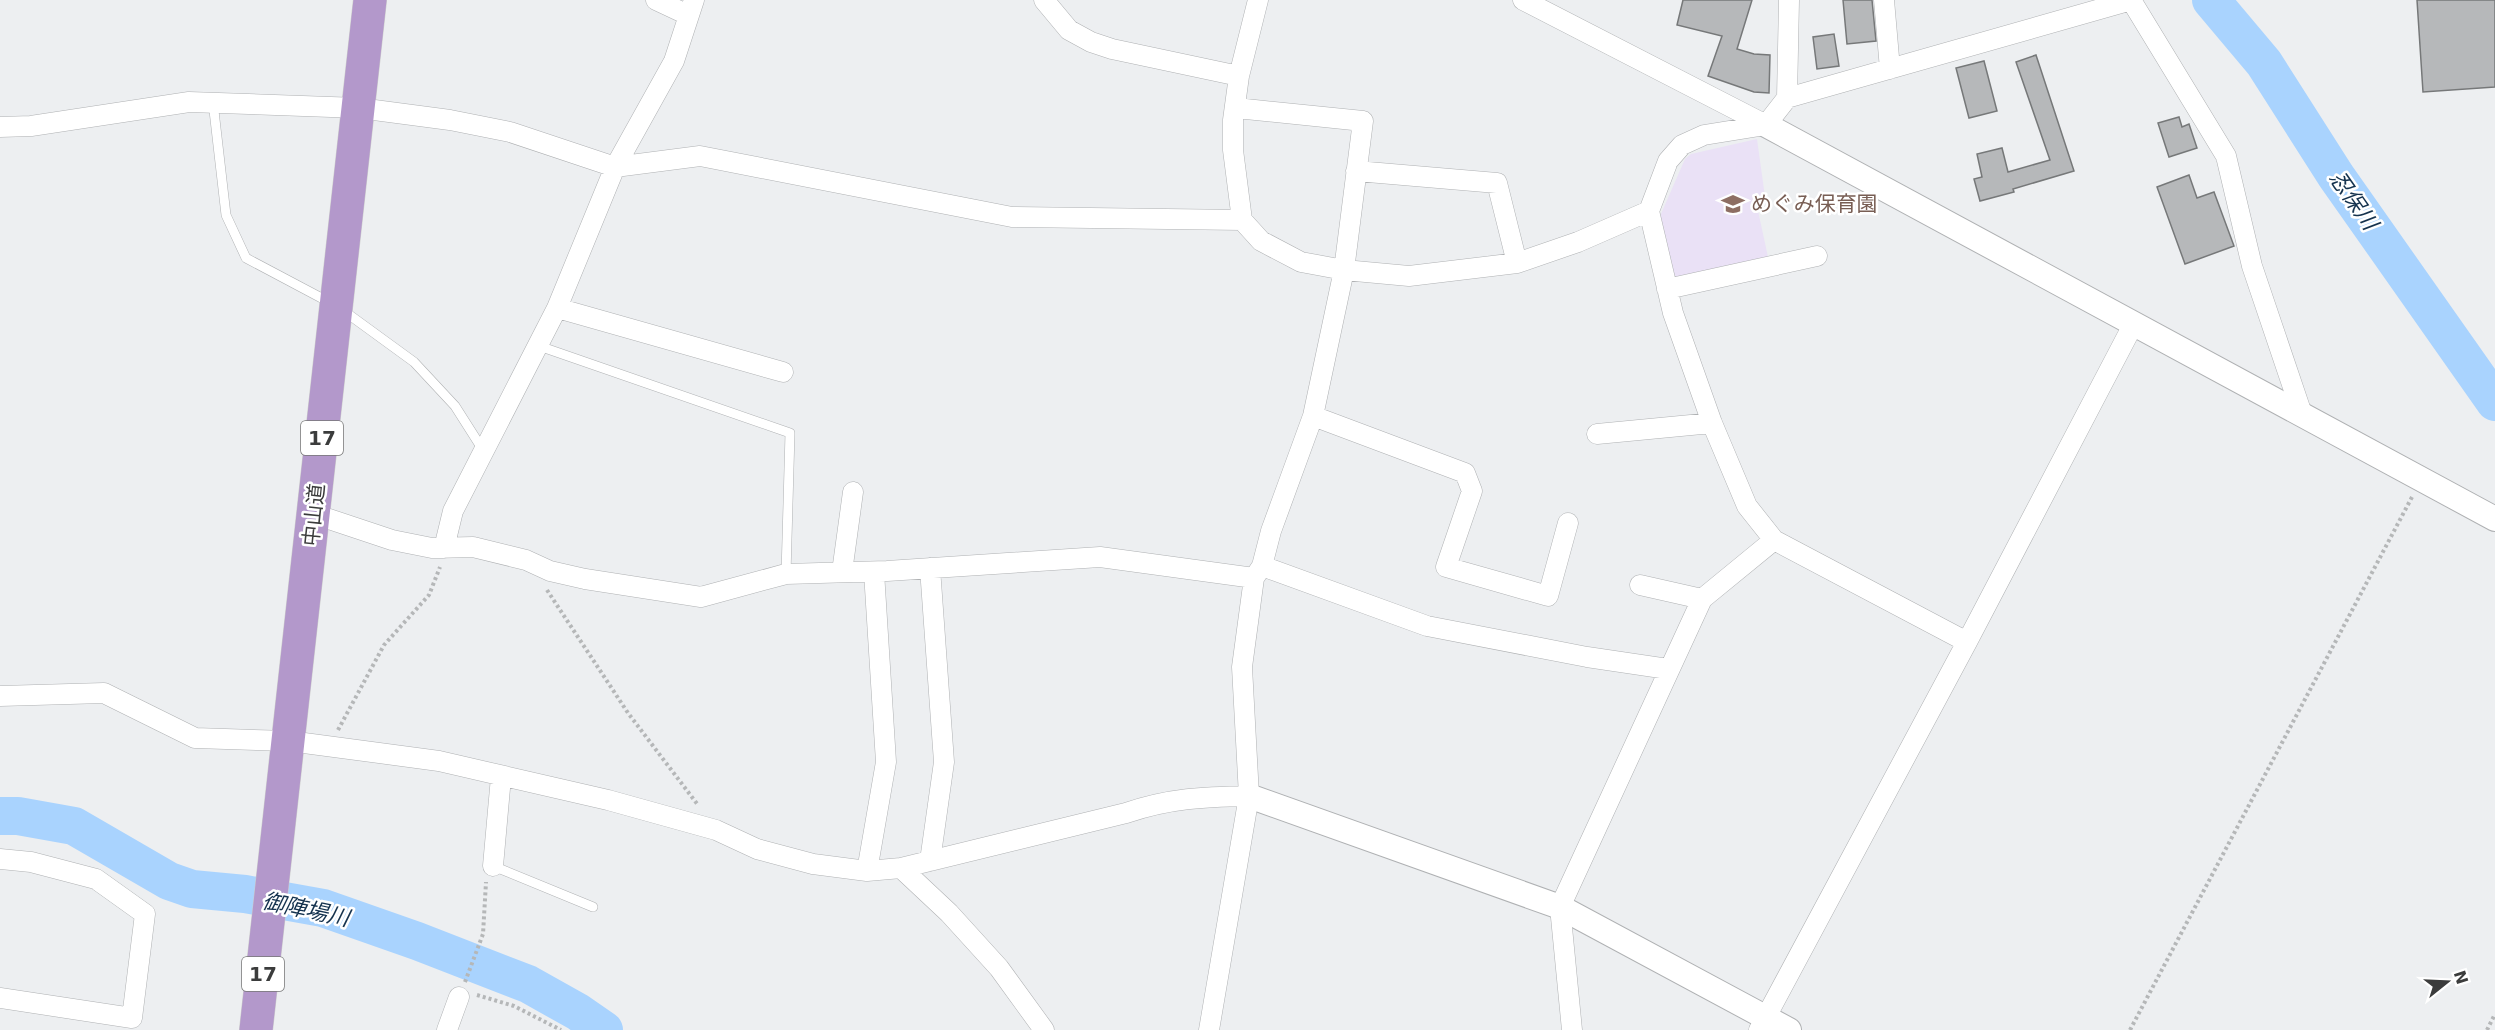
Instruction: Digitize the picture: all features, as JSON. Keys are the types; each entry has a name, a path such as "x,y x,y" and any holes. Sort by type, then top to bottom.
{"highway":[{"name":"中山道","path":"256,1030 370,0"}],"street":[{"path":"444,548 453,511 557,308 615,167 674,61 691,7 656,0"},
{"path":"1044,0 1069,30 1091,42 1112,49 1239,76"},
{"path":"1258,0 1239,76 1233,120 1233,150 1242,220 1262,241 1301,262 1344,270 1408,276 1517,263 1578,242 1649,211"},
{"path":"1787,98 1789,0"},
{"path":"1884,0 1890,69"},
{"path":"1967,642 1774,540 1747,506 1712,423 1673,313 1649,211 1668,161 1682,144 1704,135 1766,125 1787,98 2132,0 2226,156 2252,266 2302,414"},
{"path":"1535,3 1766,125 2495,519"},
{"path":"0,127 31,126 189,102 359,108 450,120 510,132 615,167 700,156 1012,218 1242,220"},
{"path":"1209,1030 1249,796 1242,667 1258,572 1313,416 1344,270 1363,121 1236,108"},
{"path":"1356,171 1497,183 1517,263"},
{"path":"1667,289 1817,256"},
{"path":"557,308 783,372"},
{"path":"1762,1024 1967,642 2133,324"},
{"path":"1313,416 1464,473 1472,490 1446,567 1548,596 1568,523"},
{"path":"1597,434 1712,423"},
{"path":"842,572 853,492"},
{"path":"314,514 392,540 444,548 473,548 526,560 549,571 585,579 700,597 786,574 874,572 1100,557 1258,572 1427,626 1587,657 1668,669"},
{"path":"1572,1030 1560,907 1702,599 1774,540"},
{"path":"930,568 944,762 930,861"},
{"path":"867,871 886,762 874,572"},
{"path":"1640,585 1702,599"},
{"path":"0,696 104,693 195,738 289,741 439,761 608,800 716,830 757,849 813,864 867,871 901,868 1126,813 1156,803 1193,797 1249,796 1560,907 1762,1024 1789,1030"},
{"path":"493,866 501,777"},
{"path":"0,859 31,862 96,879 145,914 132,1018 0,998"},
{"path":"901,868 949,913 999,968 1044,1030"},
{"path":"447,1030 461,990"}],"lane":[{"path":"213,102 226,215 246,258 337,306 414,362 455,406 484,451"},
{"path":"539,346 790,434 786,574"},
{"path":"493,866 593,907"}],"path":[{"path":"2130,1030 2422,478"},
{"path":"329,747 384,645 429,595 441,565 444,548"},
{"path":"526,560 628,713 716,830"},
{"path":"493,866 487,871 483,934 461,990 514,1006 561,1030"},
{"path":"2487,1030 2495,1014"}],"shaded area":[{"path":"1757,139 1766,204 1757,206 1768,257 1671,282 1657,223 1685,159 1691,154"}],"building":[{"path":"1683,0 1752,0 1737,49 1754,54 1770,55 1769,93 1754,92 1708,76 1722,36 1677,25"},
{"path":"1843,0 1872,0 1876,41 1847,44"},
{"path":"2417,0 2495,0 2495,87 2423,92"},
{"path":"1834,34 1839,66 1817,69 1813,37"},
{"path":"2036,55 2074,171 1980,201 1974,179 1982,177 1977,154 2002,148 2008,172 2050,160 2016,62"},
{"path":"1984,61 1997,111 1969,118 1956,68"},
{"path":"2179,117 2182,127 2189,124 2197,148 2169,157 2158,123"},
{"path":"2189,175 2197,198 2214,192 2234,246 2185,264 2157,187"}],"waterway":[{"name":"忍保川","path":"2211,0 2264,63 2336,176 2495,402"},
{"name":"御陣場川","path":"0,816 18,816 74,826 169,881 192,889 245,894 323,908 417,941 528,984 578,1012 604,1030"}],"place":[{"name":"めぐみ保育園","path":"1733,204"}]}
